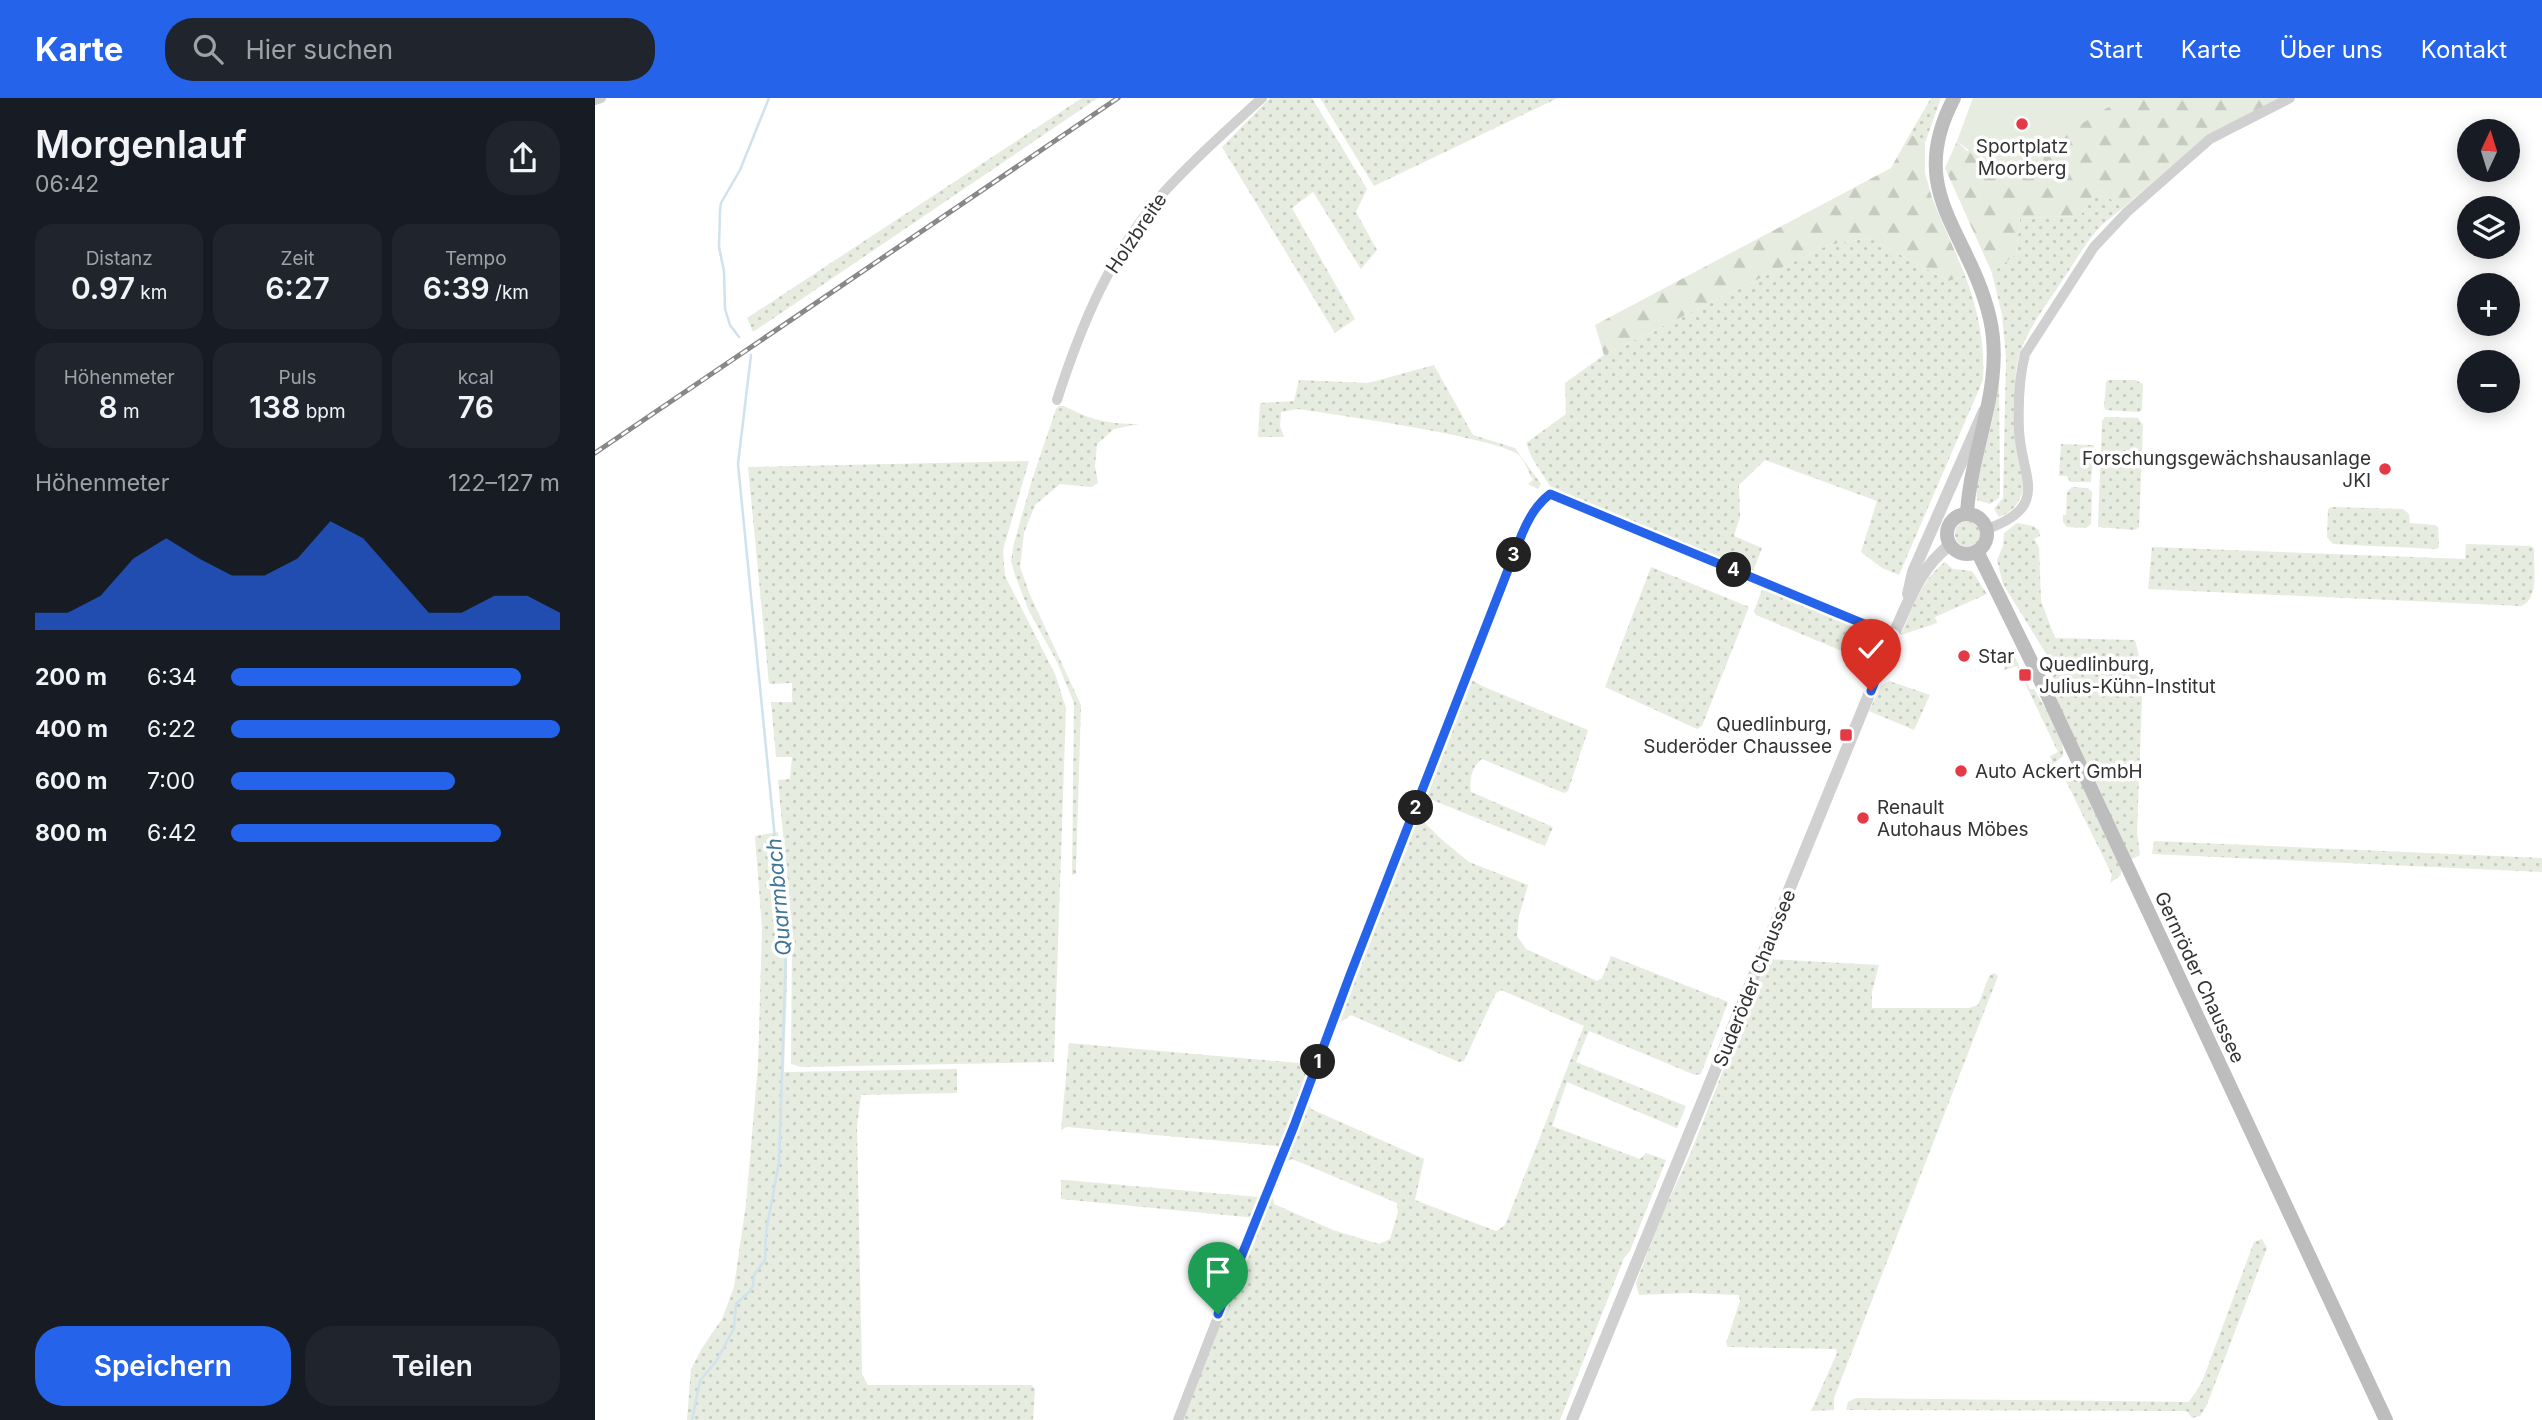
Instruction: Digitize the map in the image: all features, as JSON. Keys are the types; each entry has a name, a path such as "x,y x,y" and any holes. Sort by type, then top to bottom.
{"main road":[{"path":"1955,98 1937,144 1935,172 1942,202 1981,289 1990,319 1994,360 1990,402 1971,475 1967,513"},
{"path":"1967,513 1981,518 1987,529 1986,541 1977,551 1964,554 1951,545 1947,536 1948,526 1955,517 1967,513"},
{"name":"Gernröder Chaussee","path":"1977,551 2036,671 2386,1420"}],"street":[{"path":"595,100 601,98"},
{"name":"Holzbreite","path":"1057,400 1098,291 1123,247 1163,193 1195,159 1262,98"},
{"path":"1987,529 2006,522 2014,515 2026,499 2029,488 2019,430 2025,354 2094,247 2127,212 2210,139 2290,98"},
{"path":"1908,603 1908,584 1980,417 1990,402"},
{"path":"1178,1420 1530,515 1550,494 1893,636"},
{"name":"Suderöder Chaussee","path":"1572,1420 1893,636 1927,570 1951,545"}],"green space":[{"path":"1082,98 1098,98 753,332 747,318"},
{"path":"1270,98 1312,98 1367,189 1356,212 1377,250 1361,269 1313,192 1292,208 1355,319 1335,333 1222,147"},
{"path":"1320,98 1558,98 1374,186"},
{"path":"1931,98 1941,98 1925,143 1910,134"},
{"name":"Sportplatz Moorberg","path":"1973,98 2132,98 2107,108 2022,161 1988,165 1957,141"},
{"path":"2132,98 2281,98 2201,141 2123,208 2097,189 2080,216 2020,218 2016,254 1992,273 1945,168 1957,141 1967,151"},
{"path":"1910,134 1925,143 1925,173 1932,198 1965,275 1949,281 1869,238 1828,245 1604,355 1595,325 1891,168"},
{"path":"2097,189 2123,208 2102,225 2087,244 2027,336 2017,366 2015,394 2024,480 2021,496 2013,508 1999,517 1994,509 2003,498 2006,358 2002,315 1992,273 2016,254 2020,218 2080,216"},
{"path":"1869,238 1949,281 1965,275 1974,301 1982,340 1983,380 1899,575 1882,568 1861,552 1877,501 1765,460 1739,485 1740,517 1734,536 1762,548 1753,571 1637,526 1550,486 1526,443 1566,414 1565,383 1604,355 1828,245"},
{"path":"1434,365 1473,435 1515,448 1541,484 1538,489 1528,484 1533,480 1520,456 1507,449 1415,428 1298,409 1281,412 1280,426 1284,437 1258,437 1260,403 1294,401 1299,380 1368,383"},
{"path":"1999,372 2000,490 1999,498 1990,504 1977,500 1976,488 1993,417"},
{"path":"2108,380 2135,380 2143,384 2140,412 2106,410 2104,407"},
{"path":"1059,406 1100,420 1139,424 1114,429 1097,444 1095,466 1098,483 1091,487 1060,484 1035,505 1024,533 1020,567 1030,595 1081,705 1076,874 1072,875 1074,703 1057,662 1029,611 1011,561 1032,480"},
{"path":"2105,417 2138,418 2143,425 2139,527 2135,530 2098,527 2102,421"},
{"path":"2061,444 2094,445 2091,482 2070,482 2067,476 2059,476"},
{"path":"1029,461 1003,550 1005,576 1055,674 1066,708 1054,1062 801,1067 791,1064 792,932 778,780 790,779 792,757 776,757 771,702 792,702 792,683 769,684 748,467"},
{"path":"2072,487 2088,488 2092,492 2091,524 2086,528 2067,527 2063,522 2067,492"},
{"path":"2328,509 2403,509 2409,514 2410,523 2438,527 2439,547 2333,544 2327,537"},
{"path":"1968,521 1977,525 1981,534 1977,543 1968,547 1959,543 1955,534 1959,525"},
{"path":"2017,523 2039,530 2040,536 2034,539 2039,547 2041,601 2055,638 2135,640 2143,672 2137,832 2140,855 2130,860 2068,731 2053,681 2053,665 2003,584 1997,560 2003,546 2004,533"},
{"path":"2466,544 2534,548 2533,589 2527,602 2521,606 2148,589 2152,547 2465,559"},
{"path":"1945,562 1953,569 1972,571 1987,594 1935,617 1937,623 1901,635 1923,586"},
{"path":"1651,567 1749,607 1702,726 1697,729 1605,687"},
{"path":"1763,587 1878,636 1879,641 1869,664 1864,664 1860,677 1852,669 1849,654 1756,615 1754,611"},
{"path":"2008,653 2014,655 2030,689 2034,689 2058,730 2063,756 2053,764 2050,756 2058,752 2017,666 2001,671 2005,669 2002,659"},
{"path":"1472,680 1588,730 1568,791 1564,793 1482,759 1472,774 1471,792 1553,827 1545,846 1425,797"},
{"path":"1889,681 1930,695 1914,730 1869,711 1881,686"},
{"path":"2069,769 2077,775 2121,869 2121,875 2110,883 2112,875 2066,781"},
{"path":"1418,816 1469,862 1528,885 1519,916 1517,936 1526,949 1597,981 1602,978 1611,956 1728,1002 1701,1074 1695,1075 1589,1031 1576,1062 1686,1106 1677,1128 1567,1082 1552,1126 1640,1159 1646,1153 1666,1160 1560,1420 1181,1420 1272,1192 1274,1204 1333,1230 1379,1244 1390,1239 1398,1212 1397,1203 1292,1159 1286,1162 1309,1104 1311,1109 1424,1159 1415,1200 1496,1231 1505,1225 1584,1026 1501,990 1496,993 1464,1061 1459,1062 1351,1015 1338,1024"},
{"path":"778,832 786,914 784,1072 957,1069 957,1093 861,1095 857,1126 862,1374 868,1385 1032,1385 1035,1390 1033,1420 687,1420 691,1369 722,1319 734,1287 746,1204 758,1065 762,928 755,836"},
{"path":"2154,841 2542,858 2542,872 2152,854"},
{"path":"1767,959 1879,965 1872,992 1872,1008 1969,1008 1978,1005 1989,976 1994,973 1998,976 1834,1398 1834,1410 1811,1411 1837,1353 1836,1349 1728,1347 1726,1343 1740,1301 1739,1295 1639,1295 1636,1283"},
{"path":"1069,1043 1309,1064 1311,1068 1280,1151 1278,1146 1067,1127 1061,1130"},
{"path":"1061,1180 1258,1197 1252,1217 1246,1217 1061,1199"},
{"path":"2262,1239 2267,1248 2206,1407 2200,1416 2192,1418 2187,1411 1846,1410 1848,1402 1856,1398 2189,1402 2202,1382 2254,1242"}],"waterway":[{"name":"Quarmbach","path":"739,337 730,325 725,309 724,271 719,247 721,203 740,170 769,98"},
{"name":"Quarmbach","path":"692,1420 700,1381 717,1360 734,1328 736,1304 753,1286 754,1275 765,1260 766,1232 779,1162 786,951 738,464 751,355"}],"railway":[{"path":"595,453 1118,98"}],"place":[{"name":"Sportplatz Moorberg","path":"2022,124"},
{"name":"Forschungsgewächshausanlage JKI","path":"2385,469"},
{"name":"Star","path":"1964,656"},
{"name":"Quedlinburg, Julius-Kühn-Institut","path":"2025,675"},
{"name":"Quedlinburg, Suderöder Chaussee","path":"1846,735"},
{"name":"Auto Ackert GmbH","path":"1961,771"},
{"name":"Renault Autohaus Möbes","path":"1863,818"}],"route":[{"path":"1218,1314 1268,1193 1522,534 1530,515 1541,501 1550,494 1893,636 1871,691"}]}
